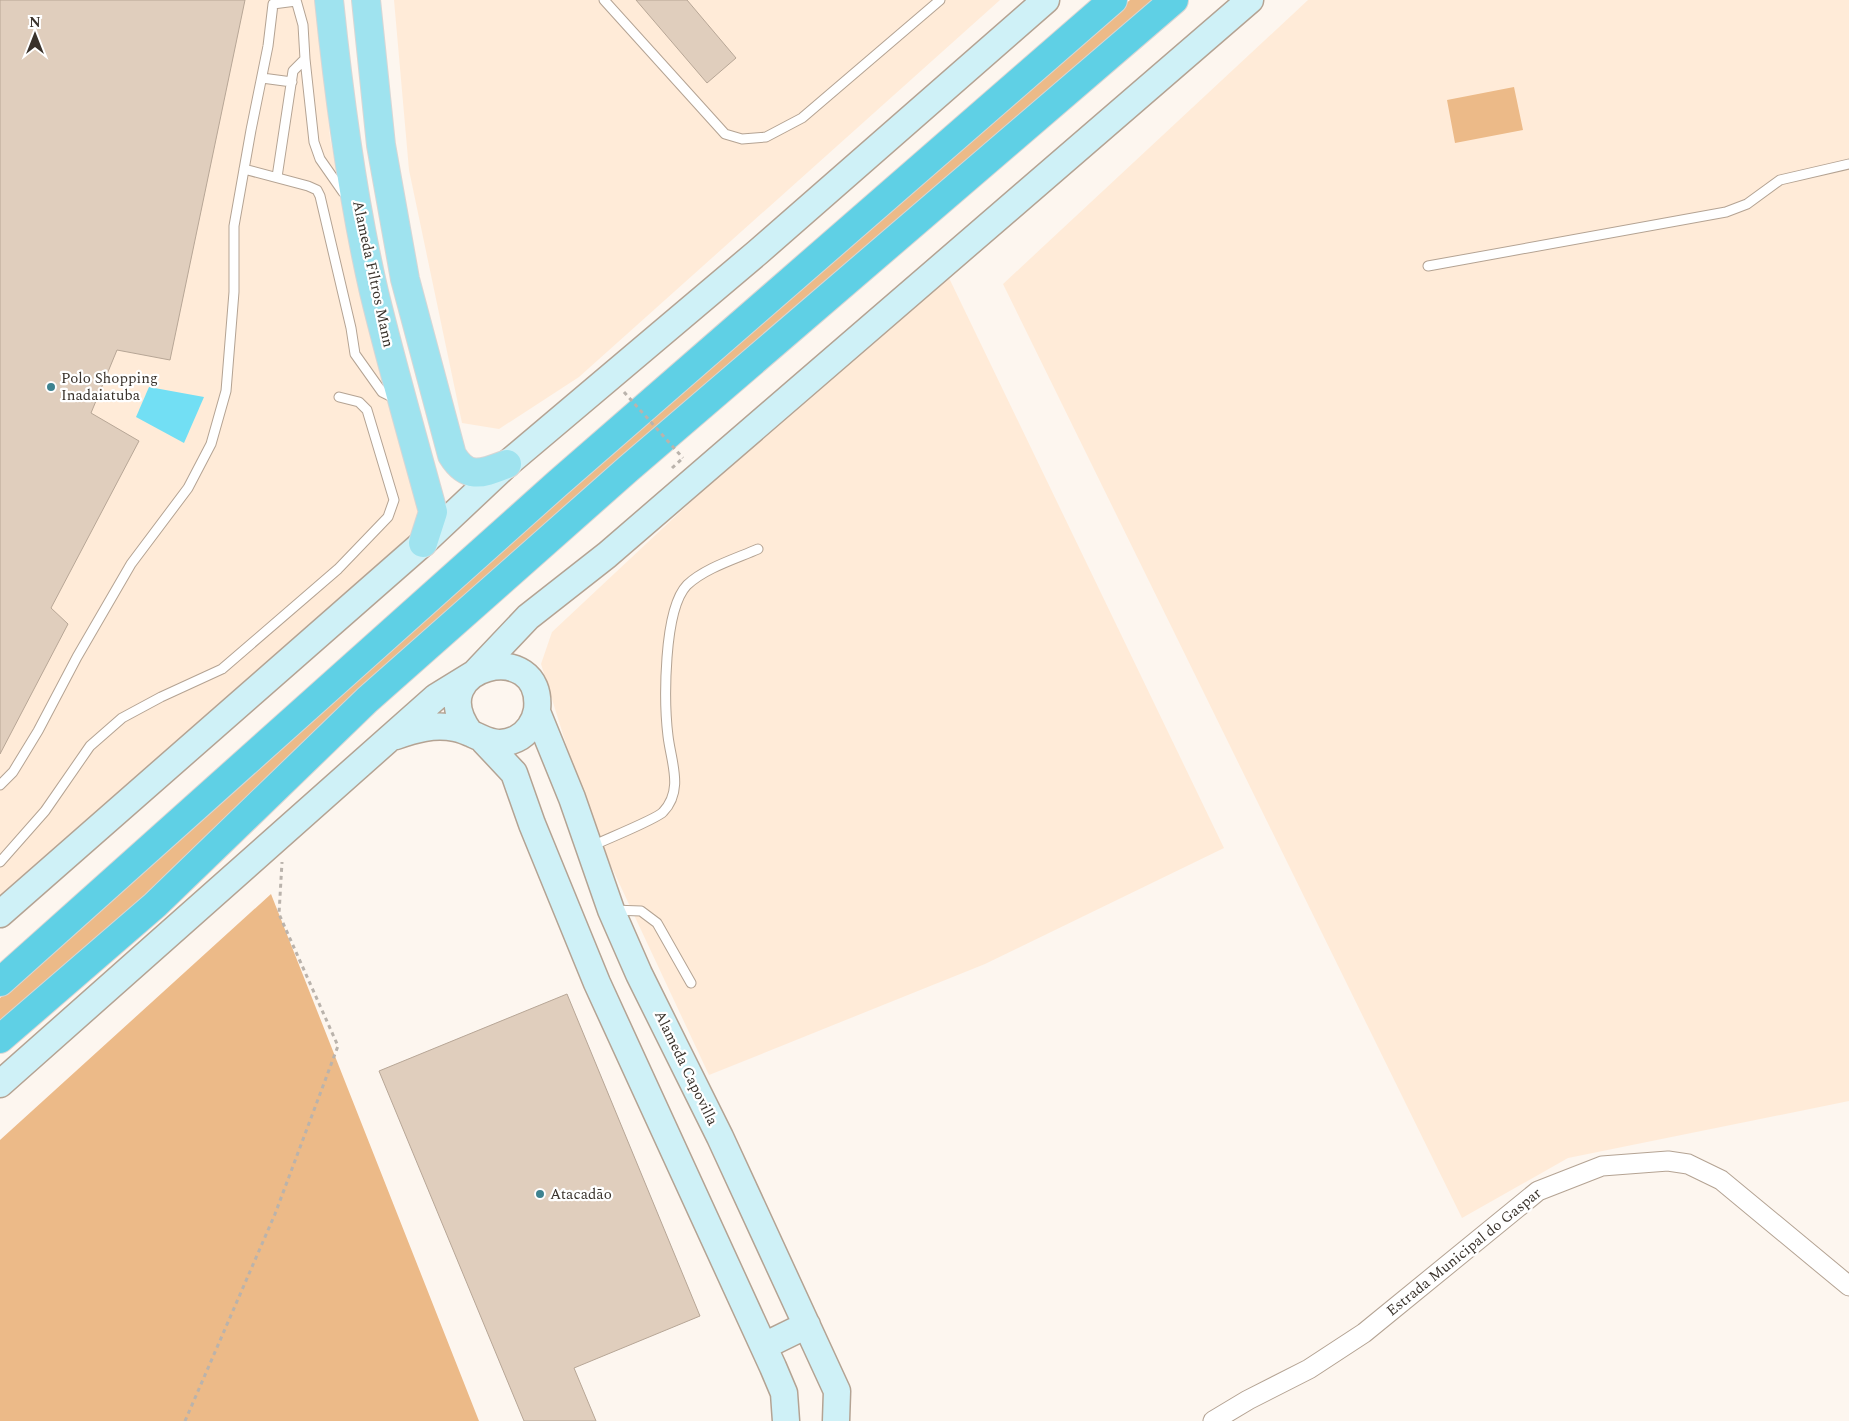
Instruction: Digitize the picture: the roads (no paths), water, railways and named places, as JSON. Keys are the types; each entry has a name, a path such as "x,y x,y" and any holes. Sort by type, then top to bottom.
{"highway":[{"path":"0,982 558,483 1113,0"},
{"path":"0,1039 156,904 367,700 620,475 1174,0"}],"main road":[{"name":"Alameda Filtros Mann","path":"328,0 362,230 374,291 402,402 433,512 423,542"},
{"name":"Alameda Filtros Mann","path":"366,0 381,145 405,279 452,455 459,466 470,472 482,473 507,464"},
{"path":"0,914 423,542 507,464 758,252 1046,0"},
{"path":"786,1421 784,1393 642,1076 597,983 532,824 514,773 477,737 459,713 458,702 466,681 528,617 607,555 1250,0"},
{"path":"335,56 371,52"},
{"path":"374,291 405,279"},
{"path":"388,739 413,730 430,727 455,728 477,737 501,743 517,739 533,723 537,712 535,691 530,681 524,657 528,617"},
{"path":"0,1084 436,697 486,667 504,666 521,673 530,681"},
{"name":"Alameda Capovilla","path":"537,712 572,798 611,910 837,1391 836,1421"},
{"path":"642,1076 681,1059"},
{"path":"764,1346 807,1325"}],"street":[{"name":"Estrada Municipal do Gaspar","path":"1213,1421 1248,1400 1309,1369 1364,1333 1538,1191 1602,1166 1668,1161 1703,1170 1721,1180 1849,1286"}],"lane":[{"path":"604,0 725,134 742,139 766,137 802,118 940,0"},
{"path":"0,785 14,772 131,564 188,488 211,444 226,391 234,292 234,226 268,46 273,2 296,1 303,25 314,142 320,159 338,182 362,230"},
{"path":"277,178 293,71 305,59"},
{"path":"262,78 292,82"},
{"path":"1428,266 1726,212 1746,204 1780,180 1849,164"},
{"path":"244,169 308,186 316,190 320,196 355,354 382,392 402,402"},
{"path":"0,862 45,811 90,746 122,718 160,697 222,669 338,569 388,517 394,500 367,410 359,402 339,397"},
{"path":"589,847 663,814 672,799 676,778 668,736 665,675 674,607 688,585 720,566 758,549"},
{"path":"611,910 641,911 658,923 691,983"}],"water":[{"path":"149,387 204,397 184,443 136,417"}],"place":[{"name":"Polo Shopping Inadaiatuba","path":"51,387"},
{"name":"Atacadão","path":"540,1194"}]}
